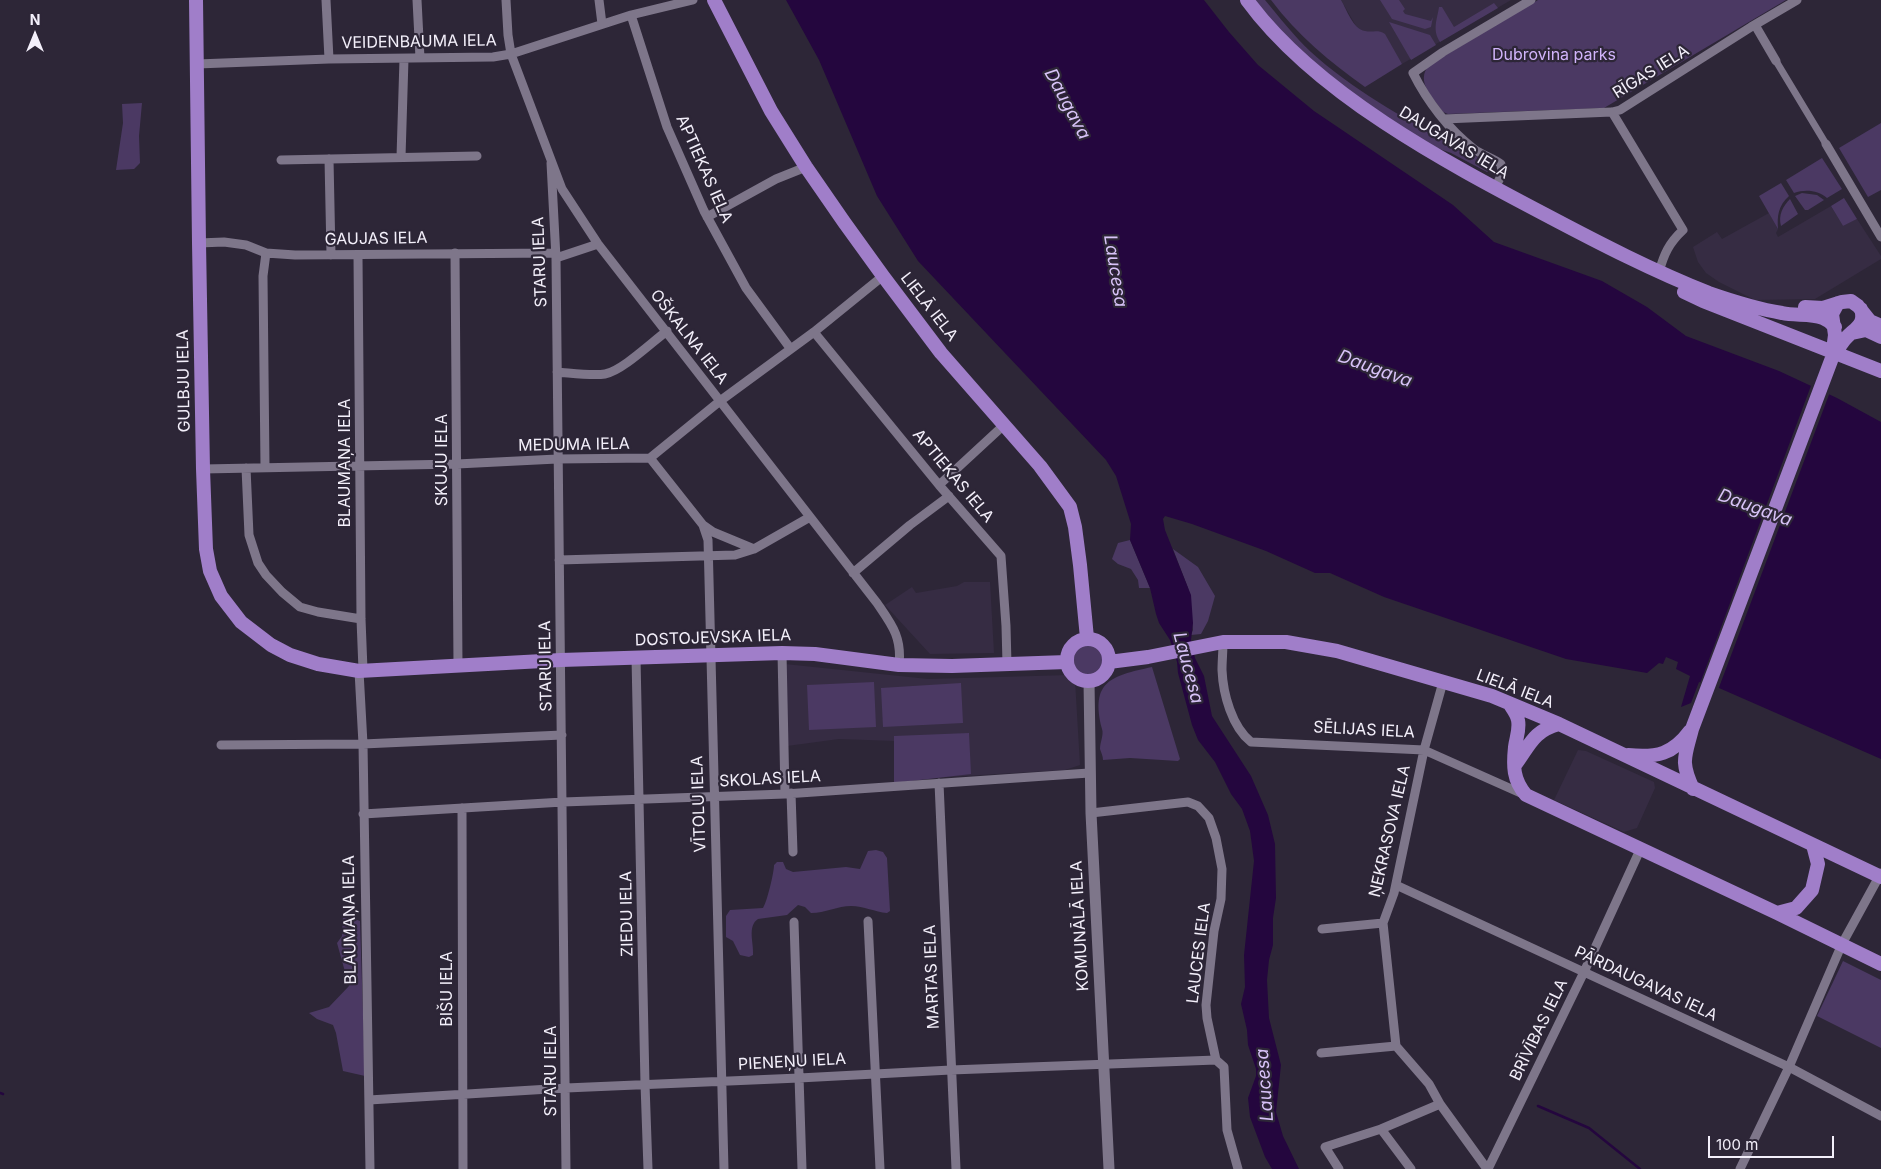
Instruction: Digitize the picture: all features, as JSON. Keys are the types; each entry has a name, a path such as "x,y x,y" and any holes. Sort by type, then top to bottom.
{"main road":[{"name":"GULBJU IELA","path":"196,0 203,469 206,549 210,571 220,596 241,622 271,645 290,655 318,664 361,670"},
{"name":"LIELĀ IELA","path":"714,0 771,112 806,167 883,276 941,353 1055,485 1070,507 1075,527 1087,638"},
{"name":"DAUGAVAS IELA","path":"1247,0 1278,37 1312,69 1344,94 1426,148 1495,188 1602,245 1664,275 1733,302 1781,313 1822,317 1835,327"},
{"name":"DAUGAVAS IELA","path":"1664,275 1675,288 1703,301 1881,371"},
{"name":"DAUGAVAS IELA","path":"1762,308 1791,306 1823,308 1851,301 1870,320 1881,326"},
{"path":"1836,350 1835,327 1832,314 1838,304"},
{"path":"1693,789 1684,769 1692,729 1836,350 1862,322 1861,309"},
{"path":"1852,333 1866,330 1881,337"},
{"path":"1087,638 1094,639 1106,648 1110,662 1105,673 1095,680 1089,681 1076,678 1067,662 1074,643 1087,638"},
{"name":"LIELĀ IELA","path":"1110,662 1223,642 1267,642 1305,645 1338,651 1509,702 1880,875"},
{"name":"DOSTOJEVSKA IELA","path":"361,670 561,660 782,653 815,654 899,665 952,666 1067,662"},
{"path":"1509,702 1518,717 1519,728 1515,747 1514,776 1517,785 1526,796"},
{"path":"1515,765 1536,734 1545,728 1559,724"},
{"path":"1620,754 1637,756 1670,752 1681,743 1692,729"},
{"name":"SĒLIJAS IELA","path":"1526,796 1777,913 1881,964"},
{"path":"1777,913 1796,908 1812,890 1818,864 1813,845"}],"street":[{"path":"326,0 329,59"},
{"path":"417,0 420,58"},
{"name":"OŠKALNA IELA","path":"506,0 511,54 551,163 570,203 598,244 877,603 898,637 899,665"},
{"path":"599,0 602,24"},
{"name":"VEIDENBAUMA IELA","path":"197,64 329,59 493,57 511,54 632,15 693,0"},
{"path":"1495,188 1502,174 1501,164 1465,142 1444,119 1419,86 1413,73 1443,52 1531,0"},
{"name":"RĪGAS IELA","path":"1444,119 1612,112 1620,110 1755,24 1797,0"},
{"name":"APTIEKAS IELA","path":"632,15 667,127 707,217 746,288 790,348"},
{"path":"1755,24 1881,237"},
{"path":"401,156 404,59"},
{"path":"1612,112 1682,230 1665,251 1664,275"},
{"path":"281,160 401,156 477,156"},
{"path":"329,159 331,255"},
{"name":"STARU IELA","path":"551,163 556,255 566,1169"},
{"path":"707,217 776,180 806,167"},
{"name":"GAUJAS IELA","path":"199,243 224,242 246,245 266,252 295,255 358,256 455,253 556,255 598,244"},
{"path":"265,467 262,276 266,252"},
{"name":"SKUJU IELA","path":"455,253 458,666"},
{"name":"BLAUMAŅA IELA","path":"358,256 361,670 370,1169"},
{"name":"MEDUMA IELA","path":"203,469 650,458 720,401 814,332 883,276"},
{"path":"557,372 605,374 613,371 666,331"},
{"name":"APTIEKAS IELA","path":"814,332 939,485 1001,556 1007,664"},
{"path":"939,485 1004,425"},
{"name":"VĪTOLU IELA","path":"650,458 702,525 708,540 724,1169"},
{"path":"246,468 249,535 258,563 266,575 300,607 361,619"},
{"path":"853,573 910,525 949,496"},
{"path":"559,560 735,555 754,549 810,517"},
{"path":"702,525 713,532 754,549"},
{"name":"SĒLIJAS IELA","path":"1223,642 1222,671 1228,698 1239,730 1251,742 1424,750 1526,796"},
{"path":"782,653 788,793 793,852"},
{"name":"ZIEDU IELA","path":"636,658 648,1169"},
{"name":"KOMUNĀLĀ IELA","path":"1089,681 1090,813 1109,1169"},
{"name":"ŅEKRASOVA IELA","path":"1396,1046 1383,923 1396,885 1424,750 1443,682"},
{"path":"221,745 363,744 562,735"},
{"name":"SKOLAS IELA","path":"363,814 563,802 788,793 1089,773"},
{"name":"MARTAS IELA","path":"940,783 956,1169"},
{"name":"LAUCES IELA","path":"1090,813 1188,802 1194,803 1209,818 1216,838 1222,869 1221,899 1214,930 1206,1005 1207,1018 1216,1060 1224,1067 1227,1130 1238,1169"},
{"name":"BIŠU IELA","path":"462,808 462,1094 464,1169"},
{"name":"BRĪVĪBAS IELA","path":"1488,1169 1584,972 1640,850"},
{"path":"1740,1169 1789,1067 1842,944 1880,875"},
{"name":"PĀRDAUGAVAS IELA","path":"1396,885 1789,1067 1881,1116"},
{"path":"868,921 880,1169"},
{"path":"794,922 802,1169"},
{"path":"1322,929 1383,923"},
{"path":"1321,1053 1396,1046 1430,1084 1440,1104 1488,1169"},
{"name":"PIENEŅU IELA","path":"369,1100 721,1080 1216,1060"},
{"path":"1339,1169 1325,1147 1381,1129 1440,1104"},
{"path":"1381,1129 1410,1169"}],"shaded area":[{"path":"1341,0 1511,0 1402,64 1356,26"},
{"path":"1831,206 1843,226 1857,219 1881,256 1881,259 1815,299 1755,300 1719,282 1706,273 1698,262 1693,247 1717,232 1722,239 1769,213 1778,229 1776,233 1778,237"},
{"path":"964,582 990,582 994,653 930,654 885,605 912,587 916,593 957,586"},
{"path":"785,664 928,679 1070,675 1075,680 1080,765 1065,770 896,780 895,741 839,739 787,746"},
{"path":"1578,750 1586,751 1654,782 1655,788 1637,828 1624,832 1554,800"}],"green space":[{"path":"1253,0 1265,0 1305,46 1342,78 1414,123 1450,142 1456,140 1466,150 1494,167 1494,172 1487,172 1451,153 1431,146 1359,99 1290,43"},
{"path":"1271,0 1341,0 1357,27 1365,31 1385,34 1402,64 1365,87 1315,47 1292,25"},
{"path":"1380,0 1399,0 1405,9 1403,11 1405,14 1431,21 1433,17 1431,27 1425,29 1392,19"},
{"name":"Dubrovina parks","path":"1538,0 1786,0 1604,108 1448,114 1443,112 1430,95 1425,83 1425,71 1429,65"},
{"path":"1494,3 1498,8 1440,42 1436,33 1439,7 1442,7 1454,27"},
{"path":"1389,22 1430,35 1436,45 1411,60"},
{"path":"142,103 139,136 140,163 134,169 116,170 123,123 122,104"},
{"path":"1881,123 1881,190 1868,197 1839,148"},
{"path":"1822,158 1842,189 1827,198 1820,193 1811,191 1794,193 1786,180"},
{"path":"1781,183 1789,196 1779,211 1778,229 1759,196"},
{"path":"1802,193 1817,195 1824,200 1805,210 1795,196"},
{"path":"1844,198 1857,219 1843,226 1831,206"},
{"path":"1790,199 1798,214 1781,226 1780,218 1782,211"},
{"path":"1130,540 1150,588 1139,588 1138,580 1131,569 1118,564 1112,559 1118,543"},
{"path":"1173,549 1198,567 1215,596 1208,621 1201,634 1191,635 1193,630 1188,588"},
{"path":"1089,645 1095,646 1103,654 1103,666 1095,674 1089,675 1083,674 1075,666 1074,660 1075,654 1083,646"},
{"path":"1152,667 1180,759 1178,761 1130,758 1103,760 1100,749 1102,731 1099,713 1099,700 1102,691 1107,683 1115,678"},
{"path":"874,682 876,727 809,730 807,685"},
{"path":"961,683 963,723 883,727 881,688"},
{"path":"969,733 971,774 894,783 894,736"},
{"path":"876,850 883,852 887,858 890,911 887,913 851,906 811,913 805,907 798,905 787,915 758,919 755,922 752,930 753,955 749,957 740,955 733,941 726,937 726,916 730,910 763,908 770,887 774,865 777,862 783,862 786,869 793,872 846,867 860,869 868,851"},
{"path":"343,915 360,921 365,1076 343,1071 333,1025 317,1019 309,1013 329,1007 349,986 337,943 342,936"},
{"path":"1843,961 1881,980 1881,1048 1817,1016"}],"water":[{"path":"786,0 1204,0 1258,65 1314,111 1453,205 1494,242 1602,281 1647,307 1686,336 1779,371 1837,398 1881,422 1881,759 1719,688 1699,682 1691,703 1681,707 1690,676 1676,669 1678,662 1666,657 1663,664 1659,663 1647,673 1566,659 1384,597 1330,573 1315,573 1266,551 1165,516 1163,519 1165,530 1191,595 1193,623 1191,640 1195,658 1204,676 1212,716 1251,776 1268,815 1275,844 1276,898 1273,918 1273,945 1267,980 1269,1018 1281,1065 1276,1112 1283,1136 1299,1169 1272,1169 1265,1157 1250,1117 1248,1098 1256,1076 1256,1069 1248,1045 1247,1030 1241,1004 1245,987 1244,955 1254,861 1250,831 1242,809 1231,794 1215,762 1198,740 1192,725 1170,640 1159,623 1150,588 1130,540 1131,524 1116,476 1106,460 918,261 877,196 819,60"}],"pier":[{"path":"1812,383 1830,392 1718,690 1700,685 1692,705"}],"waterway":[{"path":"1538,1106 1589,1128 1640,1169"}],"water label":[{"name":"Daugava","path":"1067,104"},
{"name":"Laucesa","path":"1115,271"},
{"name":"Daugava","path":"1375,369"},
{"name":"Daugava","path":"1755,508"},
{"name":"Laucesa","path":"1188,668"},
{"name":"Laucesa","path":"1265,1085"}]}
